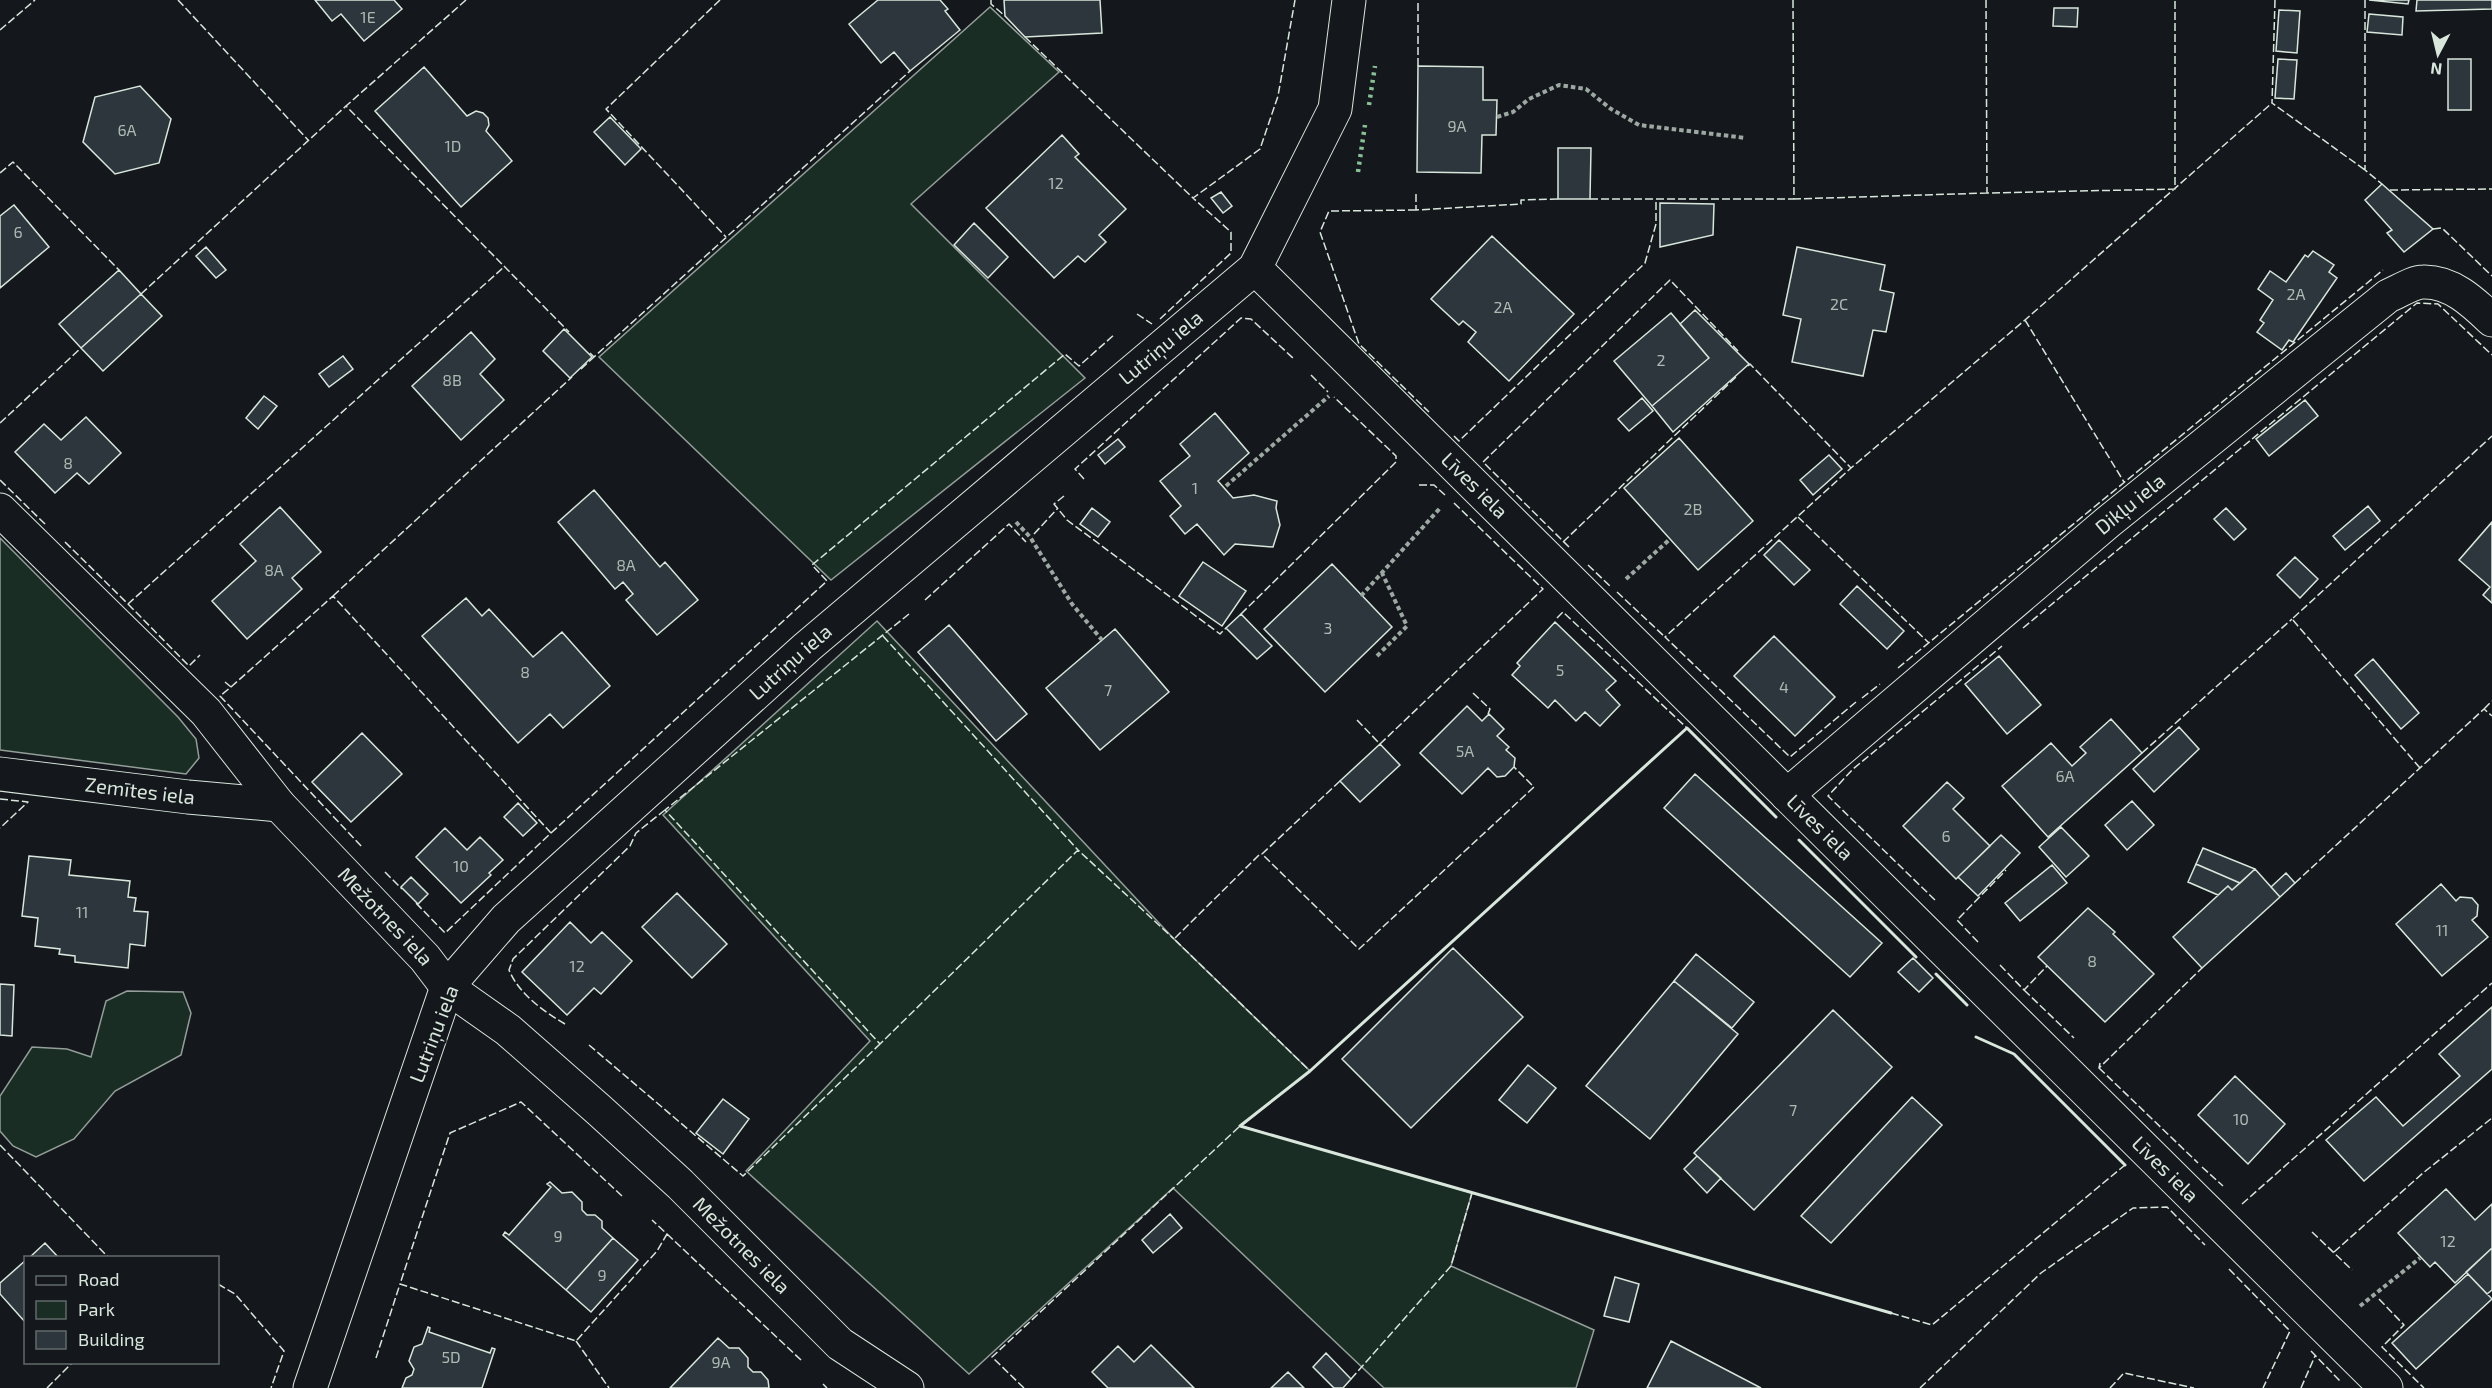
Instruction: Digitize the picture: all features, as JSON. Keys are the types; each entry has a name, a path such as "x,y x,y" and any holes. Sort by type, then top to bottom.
{"street":[{"name":"Lutriņu iela","path":"310,1388 447,987 506,919 807,647 1255,268 1335,109 1349,0"},
{"name":"Līves iela","path":"1255,268 2386,1388"},
{"name":"Dikļu iela","path":"1787,795 2108,522 2388,296 2422,282 2452,288 2475,304 2492,320"},
{"name":"Mežotnes iela","path":"0,510 206,712 279,805 425,958 447,987 508,1030 600,1110 680,1184 840,1344 907,1388"},
{"name":"Zemītes iela","path":"0,774 188,797 279,805"}],"path":[{"path":"1497,117 1513,112 1529,99 1559,84 1586,89 1611,109 1639,125 1746,138"},
{"path":"1226,486 1359,370"},
{"path":"1361,596 1466,478"},
{"path":"988,494 1030,537 1072,604 1102,640"},
{"path":"1595,604 1670,539"},
{"path":"1377,656 1407,626 1382,573"},
{"path":"2330,1332 2420,1258"}],"green space":[{"path":"990,7 1059,72 911,204 1085,378 831,580 599,357"},
{"path":"0,538 178,717 196,739 199,758 186,774 0,750"},
{"path":"877,621 1174,939 1310,1071 1241,1126 1472,1193 1451,1266 1594,1330 1576,1388 1384,1388 1173,1188 969,1374 746,1171 870,1041 663,815"},
{"path":"127,991 183,992 191,1013 181,1055 115,1091 74,1139 36,1157 13,1146 0,1131 0,1096 32,1047 67,1049 91,1057 106,1001"}],"building":[{"path":"315,0 394,0 402,9 364,41 341,14 332,21"},
{"path":"878,0 940,0 948,9 945,11 960,30 910,71 894,52 881,63 849,24"},
{"path":"1004,0 1100,0 1102,33 1025,37 1005,16"},
{"path":"2369,0 2409,0 2408,4"},
{"path":"2417,0 2492,0 2492,9 2416,11"},
{"path":"2054,8 2078,8 2077,27 2053,26"},
{"path":"2279,10 2300,11 2297,53 2276,51"},
{"path":"2369,14 2403,17 2402,35 2367,32"},
{"path":"2278,59 2297,60 2294,99 2275,98"},
{"path":"2448,59 2471,59 2471,110 2448,110"},
{"path":"1418,66 1483,67 1483,100 1497,100 1496,135 1482,135 1481,173 1417,172"},
{"path":"424,67 467,116 476,111 488,118 489,125 486,131 512,161 461,207 375,111"},
{"path":"140,86 171,119 159,163 115,174 83,142 95,97"},
{"path":"610,117 641,149 625,165 594,132"},
{"path":"1062,135 1079,154 1075,157 1126,209 1099,235 1106,242 1085,262 1078,256 1054,278 986,208"},
{"path":"1558,148 1591,148 1590,199 1558,199"},
{"path":"2382,184 2433,229 2404,252 2387,233 2392,230 2365,200"},
{"path":"1221,192 1232,206 1223,213 1211,198"},
{"path":"1660,203 1714,204 1713,235 1660,247"},
{"path":"14,205 49,247 0,288 0,216"},
{"path":"974,223 1008,257 988,278 954,245"},
{"path":"1492,236 1574,314 1509,381 1468,342 1476,332 1463,321 1459,325 1431,299"},
{"path":"206,247 226,270 216,278 196,256"},
{"path":"1797,247 1885,265 1880,290 1894,293 1886,332 1873,330 1863,376 1792,362 1801,319 1783,315"},
{"path":"2313,251 2334,265 2329,272 2337,278 2293,342 2289,340 2282,350 2257,332 2264,323 2260,320 2273,300 2258,289 2270,271 2286,282 2305,255 2308,257"},
{"path":"119,270 141,294 81,348 59,324"},
{"path":"141,294 162,316 103,371 81,348"},
{"path":"1695,310 1749,364 1673,432 1652,406 1709,358 1680,324"},
{"path":"1671,313 1709,358 1652,406 1614,361"},
{"path":"564,329 592,357 570,378 543,351"},
{"path":"471,332 495,359 480,374 504,400 461,440 412,386"},
{"path":"343,356 353,369 329,387 319,374"},
{"path":"264,396 277,406 258,429 246,418"},
{"path":"1642,398 1653,411 1629,431 1618,419"},
{"path":"2305,400 2318,416 2269,456 2256,439"},
{"path":"1215,413 1249,453 1218,481 1233,498 1254,495 1277,501 1276,508 1280,525 1273,547 1235,544 1224,555 1197,524 1185,534 1170,516 1181,506 1160,481 1190,456 1180,444"},
{"path":"86,417 121,453 89,484 77,473 55,493 15,452 44,424 61,440"},
{"path":"1679,438 1753,521 1698,570 1624,488"},
{"path":"1118,439 1125,447 1105,464 1098,455"},
{"path":"1829,455 1842,469 1813,495 1800,480"},
{"path":"594,490 660,567 665,562 698,600 657,635 626,600 633,594 623,582 615,589 558,522"},
{"path":"2368,506 2380,521 2345,550 2333,536"},
{"path":"280,507 321,552 292,578 302,589 247,639 212,601 256,561 240,544"},
{"path":"1092,508 1110,522 1098,537 1080,524"},
{"path":"2226,508 2246,529 2234,540 2214,519"},
{"path":"2492,522 2492,603 2483,595 2490,587 2459,560"},
{"path":"1779,540 1810,570 1794,585 1764,555"},
{"path":"2295,557 2318,579 2300,598 2277,575"},
{"path":"1203,562 1246,591 1222,626 1179,596"},
{"path":"1332,564 1392,627 1325,692 1264,629"},
{"path":"1857,586 1904,631 1887,649 1840,604"},
{"path":"466,598 482,616 489,609 533,657 562,632 610,686 563,728 550,714 518,743 422,636"},
{"path":"1241,614 1272,646 1257,659 1226,628"},
{"path":"1555,622 1616,681 1606,690 1620,705 1600,726 1585,712 1576,721 1555,700 1548,708 1512,675 1520,666 1517,663"},
{"path":"949,625 1027,714 996,741 918,652"},
{"path":"1115,629 1169,692 1100,750 1046,688"},
{"path":"1774,636 1835,697 1795,736 1734,676"},
{"path":"1999,656 2041,705 2007,734 1965,684"},
{"path":"2373,659 2419,713 2401,729 2355,675"},
{"path":"1467,706 1482,721 1489,714 1504,729 1497,736 1509,747 1506,750 1515,758 1514,767 1505,776 1497,777 1488,768 1462,794 1420,753"},
{"path":"2111,719 2142,753 2048,837 2002,786 2051,743 2072,766 2086,753 2080,747"},
{"path":"2179,727 2199,749 2154,792 2133,769"},
{"path":"362,733 402,774 351,822 312,782"},
{"path":"1380,744 1400,765 1360,802 1340,781"},
{"path":"1695,774 1882,943 1850,977 1664,808"},
{"path":"1947,782 1964,798 1953,809 1990,846 1956,879 1903,826"},
{"path":"2132,801 2154,825 2127,850 2105,825"},
{"path":"518,803 537,823 523,836 504,817"},
{"path":"2061,827 2089,856 2066,877 2039,847"},
{"path":"445,828 467,850 480,837 503,860 489,873 491,875 461,903 416,857"},
{"path":"2001,835 2020,853 1978,896 1958,877"},
{"path":"2203,848 2255,869 2240,883 2196,864"},
{"path":"29,856 71,860 69,875 130,881 128,897 136,898 134,911 148,912 145,946 130,944 128,968 75,962 75,956 59,954 60,949 35,946 38,918 22,916"},
{"path":"2196,864 2240,883 2232,890 2228,886 2218,895 2188,882"},
{"path":"2052,865 2067,883 2020,921 2005,903"},
{"path":"2255,869 2280,897 2202,968 2173,937 2228,886 2232,890"},
{"path":"2286,873 2295,883 2280,897 2271,887"},
{"path":"411,877 428,894 418,904 401,887"},
{"path":"2441,884 2456,901 2460,897 2472,898 2478,905 2477,916 2472,920 2488,937 2442,976 2396,924"},
{"path":"677,893 727,944 692,978 642,927"},
{"path":"2088,908 2115,932 2113,934 2154,974 2105,1022 2038,957"},
{"path":"570,922 591,943 602,932 632,961 601,994 594,988 567,1015 522,972"},
{"path":"1453,948 1523,1017 1411,1128 1342,1059"},
{"path":"1696,954 1754,1002 1732,1028 1674,981"},
{"path":"1913,958 1933,978 1919,992 1898,972"},
{"path":"1674,981 1738,1034 1650,1139 1586,1086"},
{"path":"0,984 14,985 12,1036 0,1035"},
{"path":"2492,1007 2492,1069 2364,1181 2326,1140 2376,1097 2403,1126 2460,1076 2439,1054"},
{"path":"1833,1010 1892,1067 1754,1210 1694,1153"},
{"path":"1528,1065 1556,1088 1527,1123 1499,1100"},
{"path":"2235,1076 2285,1124 2248,1164 2198,1115"},
{"path":"1912,1097 1942,1125 1831,1243 1801,1216"},
{"path":"723,1099 749,1119 723,1154 696,1133"},
{"path":"1697,1156 1721,1178 1707,1193 1684,1169"},
{"path":"550,1182 562,1193 572,1192 582,1202 582,1210 587,1215 595,1215 602,1221 602,1228 613,1238 566,1290 503,1235 505,1232 509,1235 551,1187 547,1184"},
{"path":"2446,1189 2475,1220 2492,1204 2492,1248 2455,1283 2435,1262 2430,1267 2398,1233"},
{"path":"1170,1214 1182,1228 1153,1253 1142,1240"},
{"path":"613,1238 638,1260 591,1312 566,1290"},
{"path":"45,1243 57,1256 31,1256"},
{"path":"2492,1248 2492,1290 2487,1294 2466,1272"},
{"path":"24,1262 24,1321 0,1294 0,1283"},
{"path":"2468,1274 2492,1299 2416,1369 2392,1343"},
{"path":"1615,1277 1639,1284 1629,1322 1604,1316"},
{"path":"428,1327 429,1332 490,1353 492,1348 495,1349 482,1388 402,1388 406,1378 412,1375 414,1369 409,1361 414,1347 422,1344"},
{"path":"718,1338 729,1348 739,1348 748,1358 748,1367 753,1372 761,1372 768,1380 769,1388 670,1388"},
{"path":"1671,1341 1761,1388 1647,1388"},
{"path":"1151,1345 1194,1388 1108,1388 1092,1372 1118,1346 1134,1362"},
{"path":"1326,1353 1351,1379 1343,1388 1334,1388 1313,1367"},
{"path":"1288,1372 1304,1388 1271,1388"}],"hedge":[{"path":"1369,105 1375,66"},
{"path":"1358,172 1365,125"}],"fence":[{"path":"0,30 35,0"},
{"path":"178,0 309,141"},
{"path":"466,0 346,106 569,332"},
{"path":"720,0 606,109 726,237"},
{"path":"991,0 991,4 1005,16"},
{"path":"1025,37 1193,198 1260,149 1278,96 1295,0"},
{"path":"1418,0 1418,66"},
{"path":"1793,0 1794,199 1987,193"},
{"path":"1986,0 1987,193 2175,189 2175,0"},
{"path":"2275,0 2272,103 2365,170"},
{"path":"2365,0 2365,170 2382,184"},
{"path":"590,353 594,357 910,71"},
{"path":"1856,702 1790,757 1665,637 1851,468 2025,320 2272,103"},
{"path":"141,294 346,106"},
{"path":"0,173 13,162 119,270"},
{"path":"2390,190 2492,189"},
{"path":"1416,194 1416,210 1521,204 1521,200 1558,199"},
{"path":"1160,319 1231,253 1231,232 1193,198"},
{"path":"1590,199 1794,199"},
{"path":"1454,436 1459,441 1645,263 1656,224 1656,199"},
{"path":"1416,210 1329,211 1320,232 1359,344 1429,412"},
{"path":"2433,229 2442,228 2492,276"},
{"path":"65,542 128,604 504,267"},
{"path":"1898,668 2383,270"},
{"path":"1569,547 1483,462 1670,280 1738,351"},
{"path":"2023,628 2417,303 2438,304 2492,355"},
{"path":"1137,314 1152,324"},
{"path":"1084,479 1075,469 1241,318 1251,319 1294,359"},
{"path":"2025,320 2124,482"},
{"path":"551,833 827,581 812,565 1065,354 1079,366 1115,334"},
{"path":"0,423 81,348"},
{"path":"581,369 594,357"},
{"path":"1748,366 1750,364 1851,468"},
{"path":"1311,375 1328,392"},
{"path":"1563,542 1737,376"},
{"path":"333,596 572,377"},
{"path":"1241,614 1396,462 1396,456 1334,397"},
{"path":"2420,768 2292,619 2492,436"},
{"path":"0,480 46,525"},
{"path":"1419,485 1434,485 1445,495"},
{"path":"1064,496 1054,504 1067,520 1220,634 1226,628"},
{"path":"1357,720 1380,744 1543,589 1453,502"},
{"path":"1034,534 1058,508"},
{"path":"1798,517 1929,643"},
{"path":"925,600 1009,524 1026,542"},
{"path":"1588,565 1610,586"},
{"path":"1617,592 1665,637"},
{"path":"231,687 333,596 551,833 445,933 415,902"},
{"path":"128,604 189,666 200,655"},
{"path":"1557,618 1563,612 1687,728"},
{"path":"909,614 665,810 880,1044 1078,850 1174,939"},
{"path":"2142,753 2292,619"},
{"path":"883,636 1078,850"},
{"path":"1935,900 1828,796 1853,769 2002,646"},
{"path":"225,682 231,687 220,696 363,848"},
{"path":"1862,698 1880,684"},
{"path":"1473,693 1490,709 1488,714"},
{"path":"2484,709 2492,701"},
{"path":"2295,883 2484,709 2492,716"},
{"path":"1340,781 1262,854 1359,949 1534,787 1514,767"},
{"path":"0,799 28,802 0,828"},
{"path":"565,1024 540,1008 519,987 509,970 513,959 630,846 636,833 665,810"},
{"path":"1259,855 1174,939 1310,1071"},
{"path":"1978,942 1957,920 2006,870"},
{"path":"385,872 402,889"},
{"path":"2000,965 2024,990 2047,966"},
{"path":"2100,1063 2099,1068 2202,968"},
{"path":"2242,1204 2492,983"},
{"path":"2024,990 2074,1038"},
{"path":"589,1045 743,1176 880,1044"},
{"path":"2099,1068 2198,1163"},
{"path":"622,1196 521,1102 450,1133 400,1284 576,1341 657,1251 667,1234 652,1220"},
{"path":"2334,1252 2423,1173 2492,1118"},
{"path":"1024,1388 992,1357 1240,1126"},
{"path":"0,1145 107,1256"},
{"path":"1891,1313 1932,1325 2125,1165"},
{"path":"2202,1167 2223,1186"},
{"path":"1351,1379 1451,1266 1472,1193"},
{"path":"1920,1388 2041,1273 2133,1208 2167,1207 2205,1245"},
{"path":"2312,1232 2352,1270"},
{"path":"667,1234 802,1361"},
{"path":"2229,1269 2290,1331 2263,1388"},
{"path":"376,1358 400,1284"},
{"path":"219,1285 235,1294 284,1351 271,1388"},
{"path":"2379,1299 2404,1325 2382,1347 2424,1388"},
{"path":"576,1341 609,1388"},
{"path":"2311,1351 2340,1381"},
{"path":"2301,1388 2315,1356"},
{"path":"47,1388 71,1364"},
{"path":"2110,1388 2124,1373 2194,1388"},
{"path":"823,1384 827,1388"}],"wall":[{"path":"1776,817 1687,728 1310,1071 1240,1126 1891,1313"},
{"path":"1799,840 1916,957"},
{"path":"1936,974 1967,1005"},
{"path":"1976,1037 2014,1054 2125,1165"}]}
